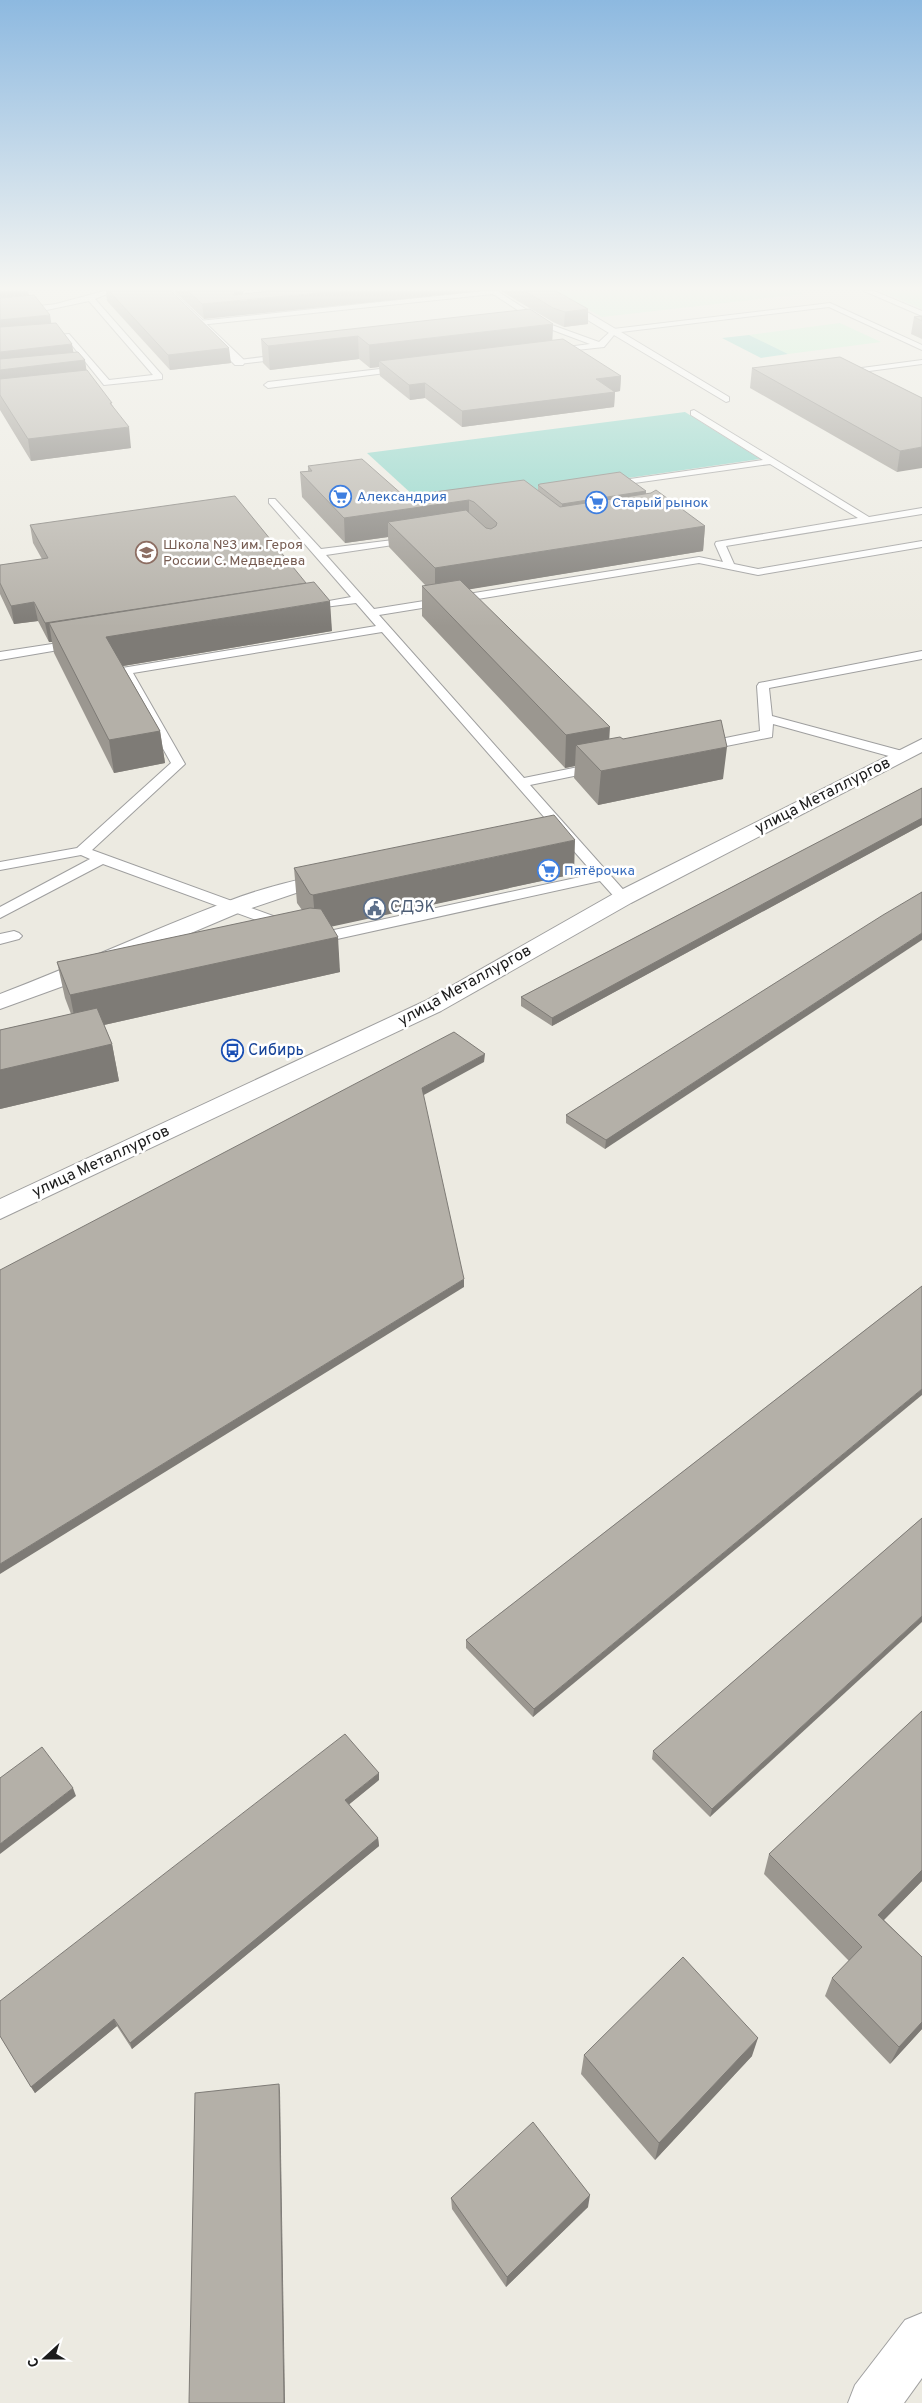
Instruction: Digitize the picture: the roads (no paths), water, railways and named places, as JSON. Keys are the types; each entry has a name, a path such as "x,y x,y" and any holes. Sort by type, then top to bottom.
{"street":[{"name":"улица Металлургов","path":"0,1210 433,1006 623,898 922,745"},
{"path":"0,1002 72,975 236,906 290,888 357,873"},
{"path":"873,2403 922,2337"}],"lane":[{"path":"694,413 868,520"},
{"path":"600,487 772,461"},
{"path":"272,500 521,783 548,826 604,876 623,898"},
{"path":"730,566 720,544 922,511"},
{"path":"318,553 422,537"},
{"path":"371,613 700,560 758,572 922,544"},
{"path":"291,610 358,599"},
{"path":"0,866 82,850 178,764 126,671 384,628"},
{"path":"0,656 87,642"},
{"path":"691,749 767,734 763,686 922,655"},
{"path":"767,720 901,755"},
{"path":"521,783 616,764"},
{"path":"82,850 319,938 604,876"},
{"path":"0,913 103,858"}],"place":[{"name":"Александрия","path":"341,497"},
{"name":"Старый рынок","path":"596,503"},
{"name":"Школа №3 им. Героя России С. Медведева","path":"147,553"},
{"name":"Пятёрочка","path":"548,871"},
{"name":"СДЭК","path":"374,908"},
{"name":"Сибирь","path":"232,1051"}]}
